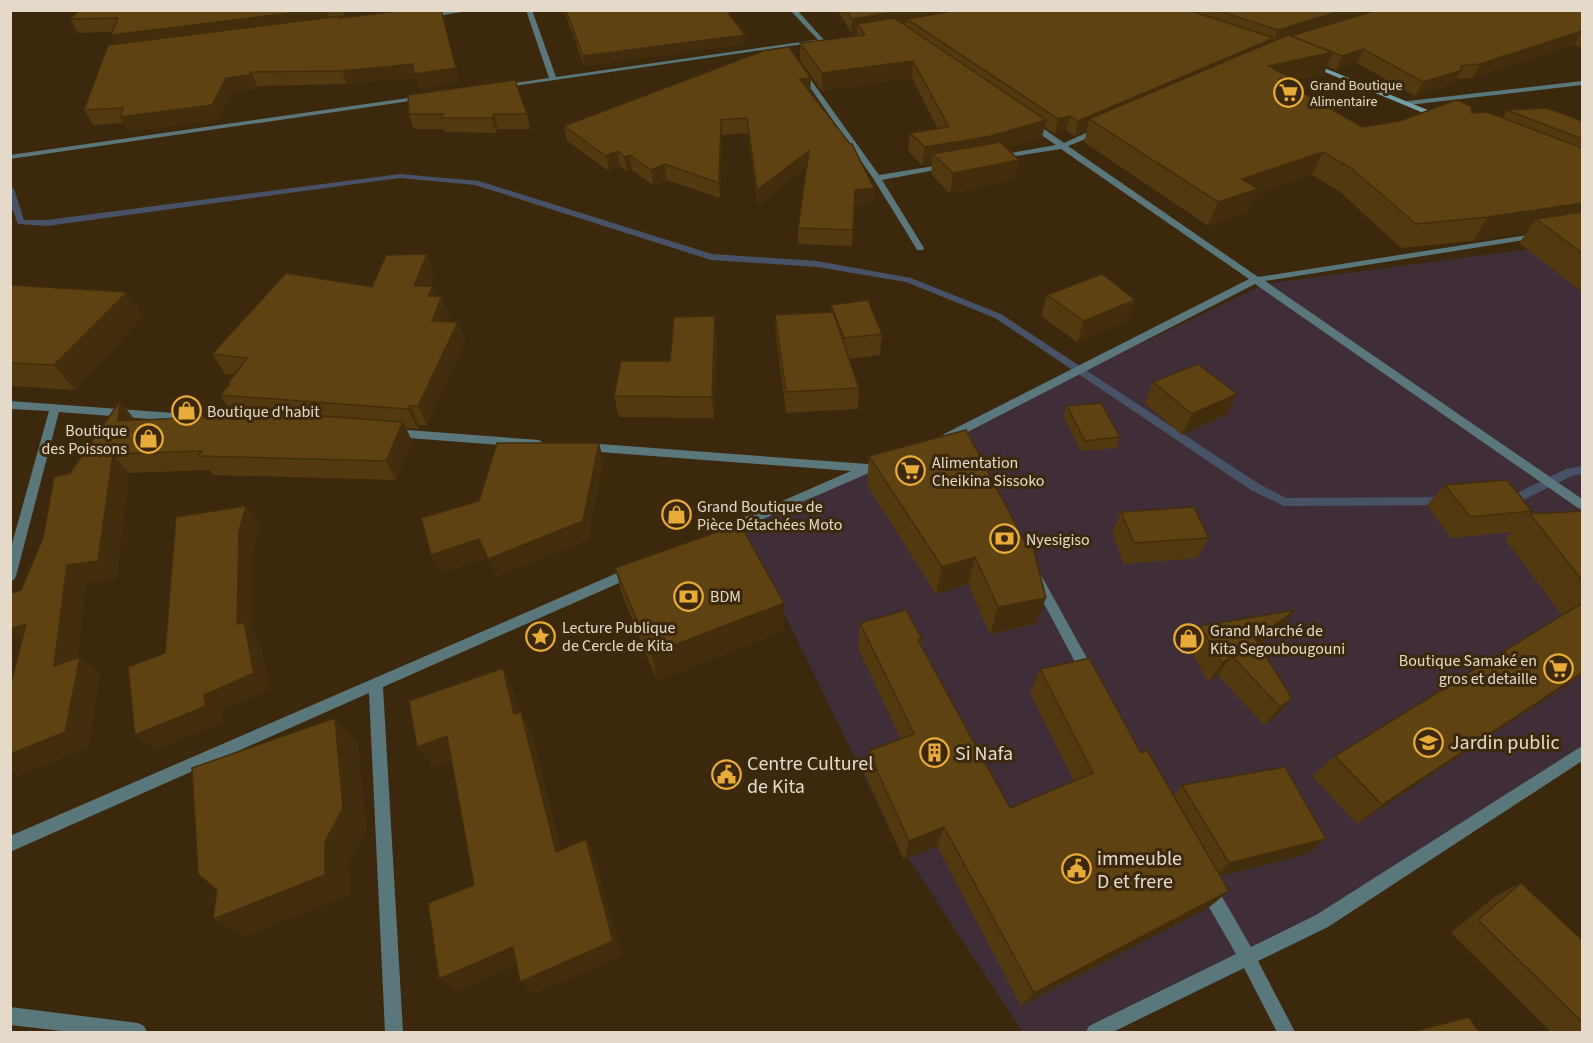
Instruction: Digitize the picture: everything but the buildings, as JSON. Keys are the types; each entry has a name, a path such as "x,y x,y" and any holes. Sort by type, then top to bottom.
{"main road":[{"path":"1301,60 1452,121"}],"street":[{"path":"424,16 469,10"},
{"path":"529,10 553,79"},
{"path":"793,10 822,41"},
{"path":"494,88 832,39"},
{"path":"785,47 792,56"},
{"path":"798,65 877,178 920,248"},
{"path":"1408,103 1582,83"},
{"path":"15,156 434,96"},
{"path":"1026,120 1582,505"},
{"path":"993,158 1063,146 1106,127"},
{"path":"877,178 959,164"},
{"path":"939,440 960,438 1256,280 1547,234"},
{"path":"10,405 210,420"},
{"path":"10,576 55,408"},
{"path":"378,432 545,444"},
{"path":"569,446 868,468"},
{"path":"719,533 889,460"},
{"path":"10,844 644,566"},
{"path":"1030,567 1098,690"},
{"path":"376,684 394,1032"},
{"path":"1095,1032 1322,921 1582,753"},
{"path":"1200,875 1247,957 1286,1032"},
{"path":"10,1016 138,1032"}],"shaded area":[{"name":"Grand Marché de Kita Segoubougouni","path":"1582,242 1582,754 1322,921 1095,1032 1023,1032 893,835 740,524 931,444 1265,284"}],"waterway":[{"path":"10,189 21,222 47,223 400,176 476,183 711,257 817,264 908,280 998,316 1255,487 1284,502 1447,501"},
{"path":"1506,500 1513,500 1570,472 1582,470"}],"place":[{"name":"Grand Boutique Alimentaire","path":"1289,93"},
{"name":"Boutique d'habit","path":"186,411"},
{"name":"Boutique des Poissons","path":"148,439"},
{"name":"Alimentation Cheikina Sissoko","path":"911,471"},
{"name":"Grand Boutique de Pièce Détachées Moto","path":"676,515"},
{"name":"Nyesigiso","path":"1005,539"},
{"name":"BDM","path":"689,596"},
{"name":"Lecture Publique de Cercle de Kita","path":"541,636"},
{"name":"Grand Marché de Kita Segoubougouni","path":"1189,639"},
{"name":"Boutique Samaké en gros et detaille","path":"1558,669"},
{"name":"Jardin public","path":"1429,742"},
{"name":"Si Nafa","path":"934,753"},
{"name":"Centre Culturel de Kita","path":"726,775"},
{"name":"immeuble D et frere","path":"1076,869"}]}
